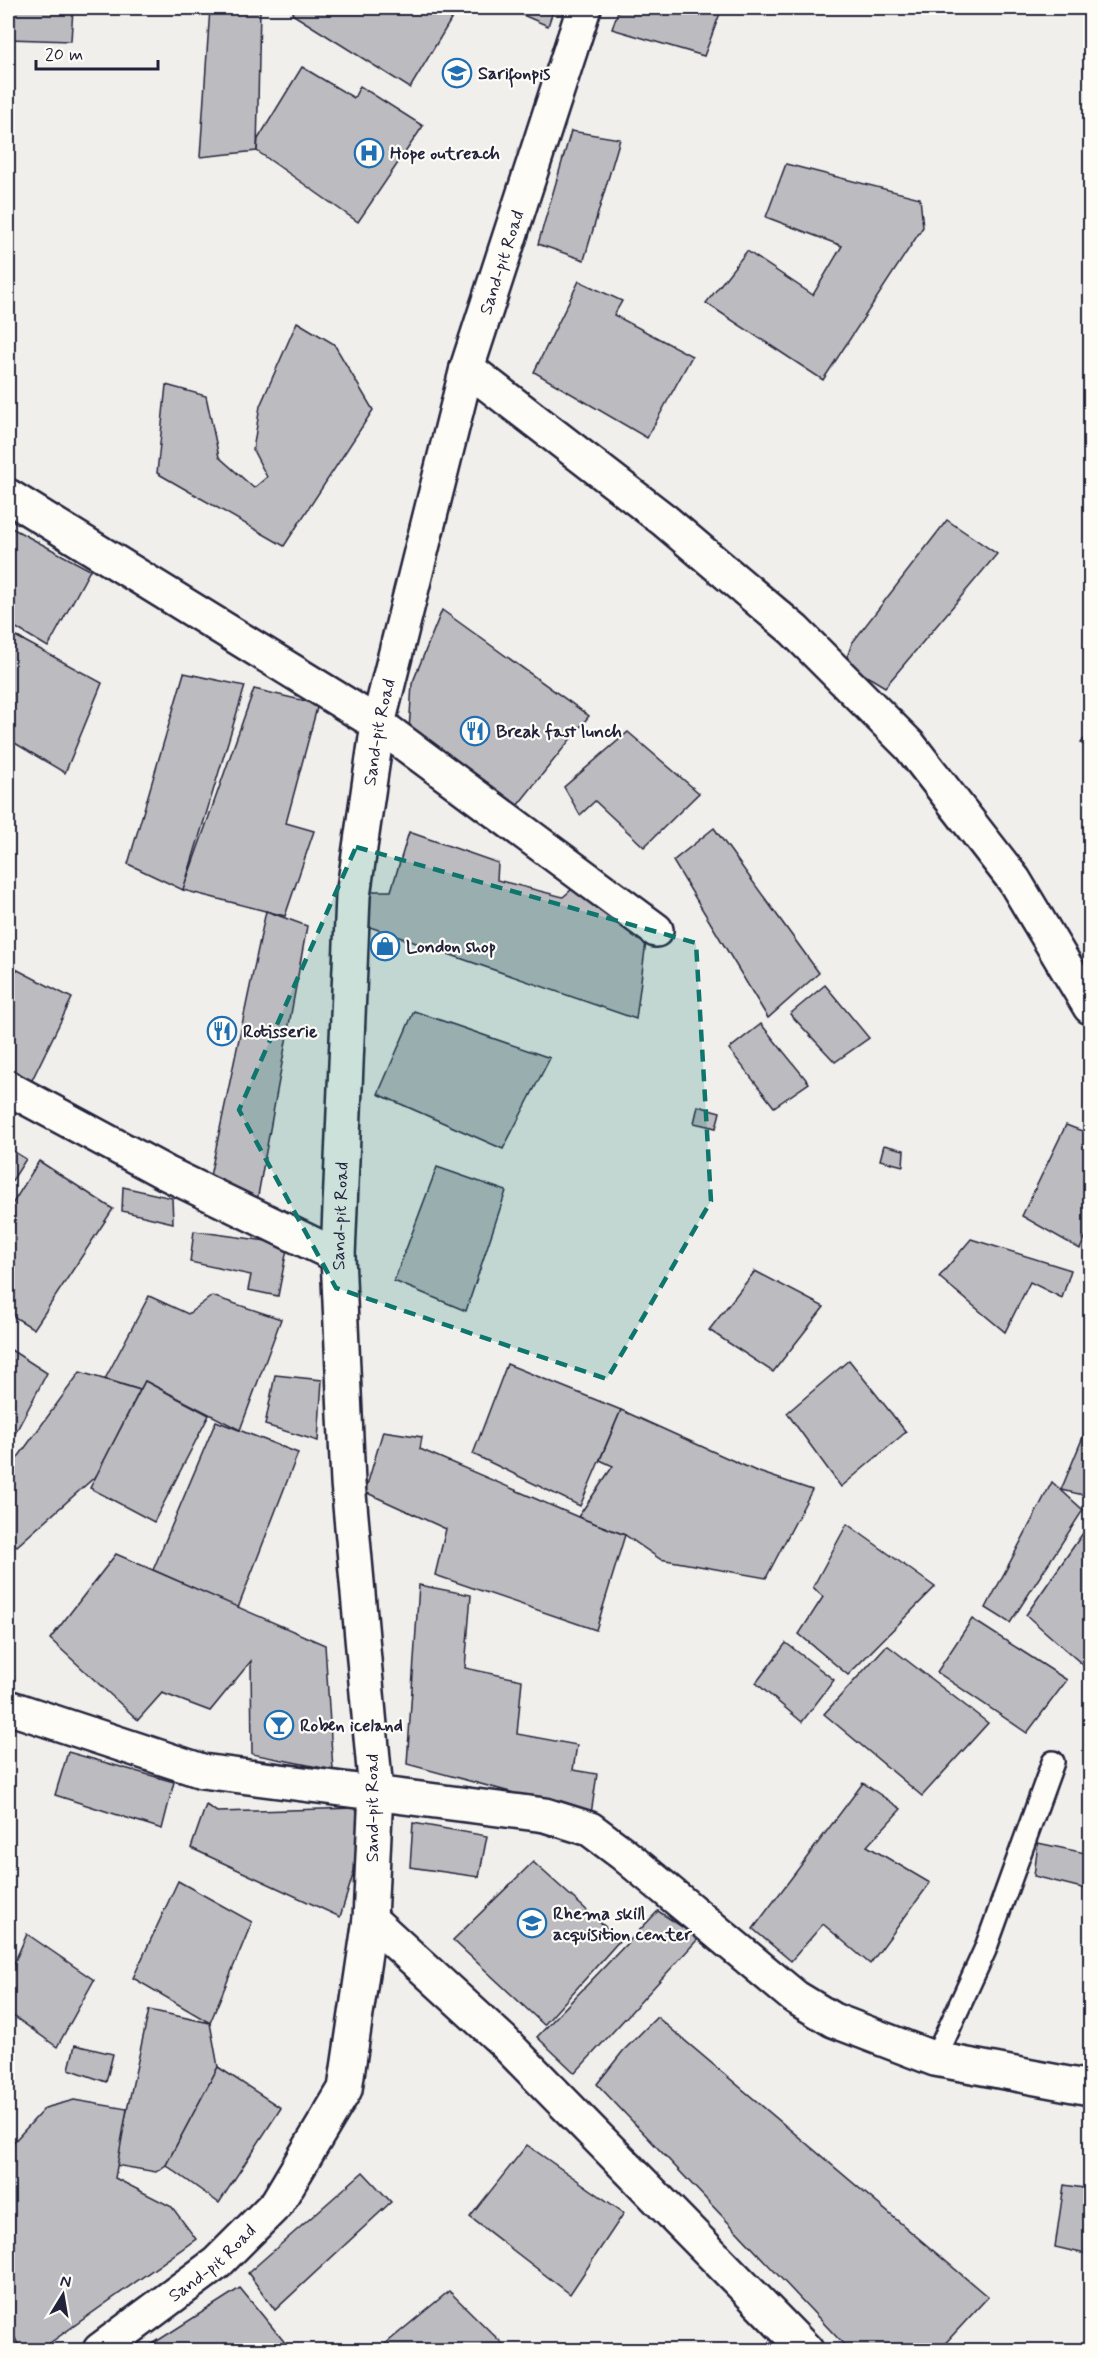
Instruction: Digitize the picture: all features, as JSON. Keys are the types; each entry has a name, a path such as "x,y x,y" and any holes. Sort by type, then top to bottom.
{"street":[{"name":"Sand-pit Road","path":"100,2350 217,2263 277,2203 345,2089 370,1919 376,1792 348,1483 338,1256 353,896 378,724 467,368 584,8"},
{"path":"467,368 664,520 794,630 910,746 1014,880 1090,1006"},
{"path":"8,496 378,724 656,930"},
{"path":"8,1088 166,1173 338,1256"},
{"path":"8,1707 202,1771 545,1815 590,1830 795,1997 833,2020 935,2060 1090,2088"},
{"path":"370,1919 502,2041 806,2350"}],"lane":[{"path":"935,2060 985,1950 1053,1762"}],"highlighted area":[{"path":"356,847 696,943 711,1201 607,1379 336,1288 239,1110"}],"building":[{"path":"8,8 73,8 71,41 8,39"},
{"path":"210,8 260,8 257,151 200,157"},
{"path":"296,8 458,8 410,88 292,14"},
{"path":"507,8 554,8 548,26"},
{"path":"619,8 722,8 704,56 612,29"},
{"path":"302,67 354,98 360,86 423,126 358,222 257,151 258,139"},
{"path":"571,131 620,139 584,260 538,244"},
{"path":"786,164 920,198 923,227 823,380 706,303 747,251 813,295 842,246 766,217"},
{"path":"579,281 622,301 614,315 692,356 647,438 534,372"},
{"path":"297,322 334,344 373,410 284,546 157,473 166,385 206,396 219,457 254,488 267,477 253,450 260,406"},
{"path":"947,520 997,554 885,687 845,663 852,643"},
{"path":"8,526 90,570 48,647 8,623"},
{"path":"442,610 589,716 517,806 409,731 412,684"},
{"path":"8,632 102,683 65,773 8,739"},
{"path":"184,673 245,686 183,890 128,864"},
{"path":"254,689 318,704 286,823 314,831 285,916 183,890"},
{"path":"1090,731 1090,750 1081,743"},
{"path":"628,732 699,793 644,847 595,801 580,815 564,787"},
{"path":"714,828 819,973 768,1018 673,861"},
{"path":"409,832 498,863 497,880 563,897 578,884 646,942 636,1019 367,926 369,891 391,891"},
{"path":"266,911 307,926 257,1201 210,1176"},
{"path":"8,965 72,998 31,1082 8,1071"},
{"path":"825,985 869,1038 835,1062 790,1014"},
{"path":"414,1011 550,1058 503,1149 378,1094"},
{"path":"761,1024 809,1083 774,1107 729,1049"},
{"path":"698,1106 720,1112 716,1128 694,1123"},
{"path":"1066,1125 1090,1134 1090,1227 1080,1249 1022,1216"},
{"path":"884,1145 904,1150 903,1166 880,1160"},
{"path":"8,1148 26,1159 8,1187"},
{"path":"39,1161 113,1209 34,1329 8,1313 8,1211"},
{"path":"437,1167 506,1191 466,1311 394,1281"},
{"path":"123,1187 172,1198 173,1223 122,1211"},
{"path":"194,1231 288,1244 278,1296 248,1290 251,1275 190,1262"},
{"path":"971,1239 1071,1270 1062,1298 1030,1282 1005,1332 939,1277"},
{"path":"755,1271 824,1307 773,1372 709,1330"},
{"path":"149,1296 188,1314 212,1296 281,1319 240,1430 145,1381 140,1390 105,1379"},
{"path":"8,1348 47,1373 8,1447"},
{"path":"849,1360 906,1432 841,1487 787,1413"},
{"path":"507,1364 621,1410 580,1506 473,1454"},
{"path":"80,1372 140,1390 97,1475 17,1546 8,1538 8,1471"},
{"path":"275,1375 322,1380 318,1441 265,1425"},
{"path":"145,1381 209,1415 154,1522 90,1488"},
{"path":"621,1410 756,1471 812,1490 766,1578 660,1559 625,1535 578,1517 613,1466 600,1460"},
{"path":"216,1421 298,1453 238,1608 153,1570"},
{"path":"383,1431 422,1437 420,1449 625,1535 596,1630 435,1575 446,1529 365,1492"},
{"path":"1085,1432 1090,1436 1090,1493 1088,1496 1061,1490"},
{"path":"1052,1482 1083,1510 1010,1623 986,1608"},
{"path":"1090,1523 1090,1671 1026,1615"},
{"path":"847,1524 935,1587 848,1675 799,1634 823,1597 813,1587"},
{"path":"116,1554 325,1645 333,1770 252,1754 251,1661 210,1711 162,1693 138,1720 50,1639"},
{"path":"419,1585 471,1595 465,1668 522,1680 517,1734 577,1745 573,1770 597,1774 591,1814 407,1764"},
{"path":"972,1619 1067,1680 1027,1733 937,1672"},
{"path":"786,1643 834,1680 802,1722 756,1683"},
{"path":"887,1645 988,1723 922,1796 824,1714"},
{"path":"68,1752 174,1782 162,1829 55,1795"},
{"path":"863,1783 901,1809 867,1846 930,1883 870,1964 823,1924 791,1961 753,1929"},
{"path":"206,1805 217,1812 356,1808 362,1846 340,1917 191,1848"},
{"path":"413,1823 487,1836 479,1877 410,1867"},
{"path":"1038,1843 1090,1854 1090,1890 1034,1876"},
{"path":"533,1862 620,1940 544,2025 453,1940"},
{"path":"178,1881 252,1922 210,2023 133,1978"},
{"path":"658,1911 699,1938 575,2073 537,2037"},
{"path":"27,1934 94,1980 57,2047 8,2012 8,1977"},
{"path":"149,2010 210,2023 218,2067 166,2165 156,2172 115,2165"},
{"path":"657,2017 988,2297 939,2350 849,2350 597,2084 623,2051"},
{"path":"75,2045 113,2054 106,2082 69,2069"},
{"path":"218,2067 281,2108 219,2203 166,2165"},
{"path":"74,2100 127,2109 115,2178 172,2207 196,2239 40,2350 21,2350 8,2324 10,2146 45,2108"},
{"path":"527,2145 624,2213 570,2294 470,2217"},
{"path":"363,2172 391,2202 275,2310 248,2273"},
{"path":"1064,2185 1090,2189 1090,2255 1055,2247"},
{"path":"240,2288 291,2350 143,2350"},
{"path":"449,2291 509,2350 378,2350"}],"place":[{"name":"Sarifonpis","path":"457,73"},
{"name":"Hope outreach","path":"369,153"},
{"name":"Break fast lunch","path":"475,731"},
{"name":"London shop","path":"385,946"},
{"name":"Rotisserie","path":"222,1031"},
{"name":"Roben iceland","path":"279,1725"},
{"name":"Rhema skill acquisition center","path":"532,1923"}]}
